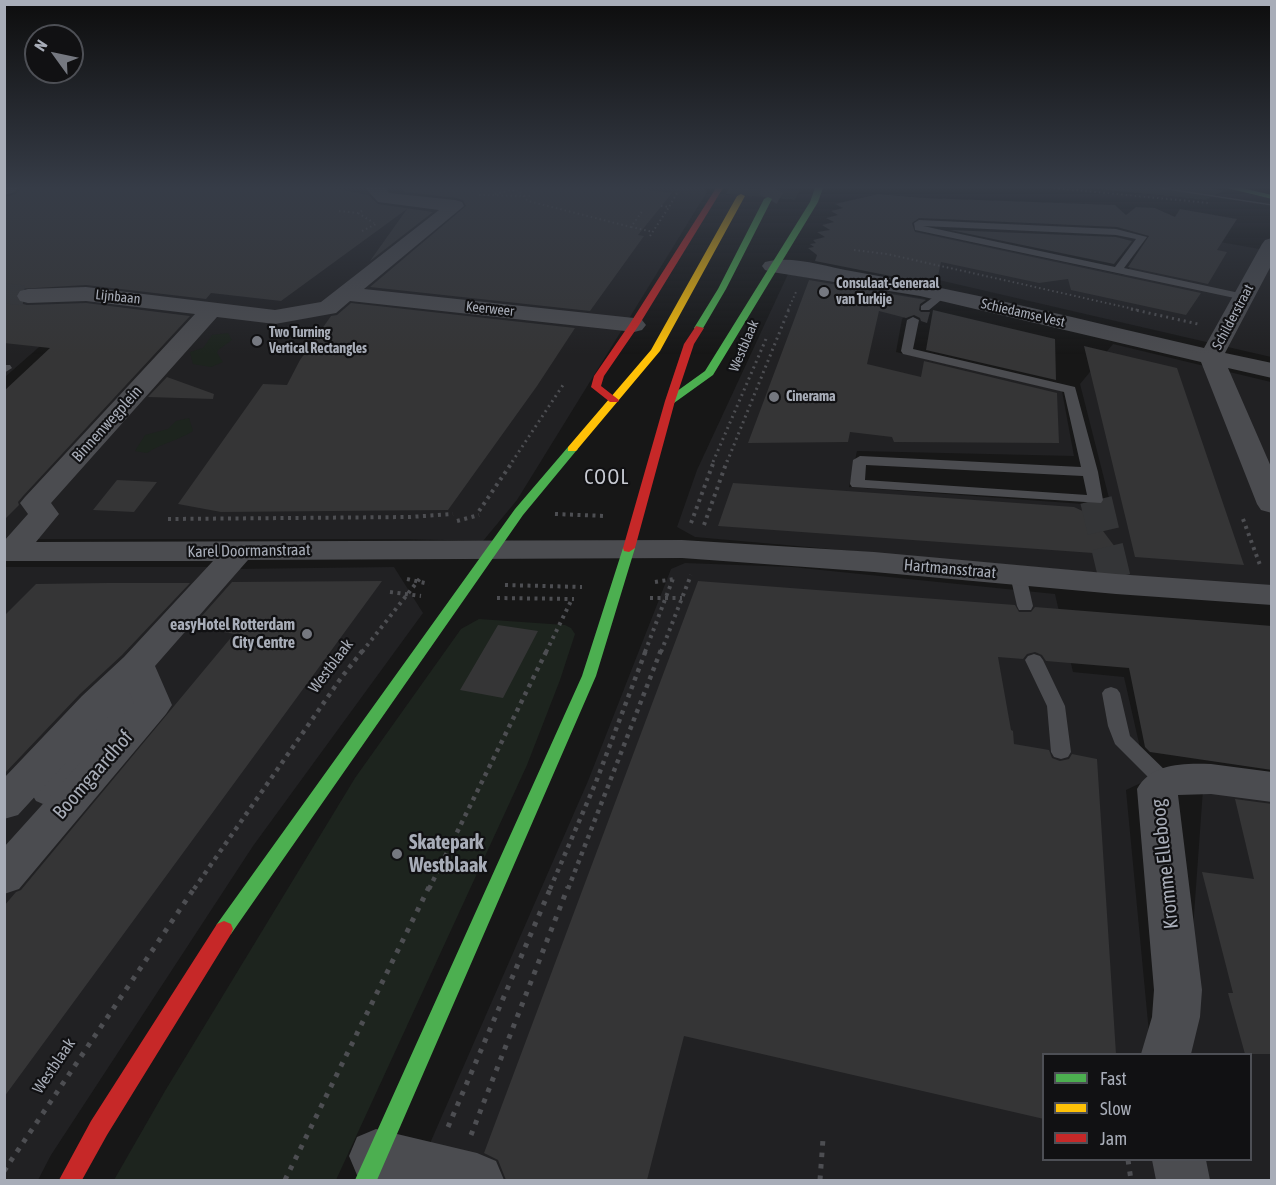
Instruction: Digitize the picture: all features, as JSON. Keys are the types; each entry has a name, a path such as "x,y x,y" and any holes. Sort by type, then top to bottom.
{"main road":[{"path":"615,400 596,387 597,382 685,243"},
{"path":"70,1180 99,1128 203,959 519,512 656,351 715,243"},
{"path":"371,1168 589,676 616,594 670,401 689,344 722,289 745,243"},
{"name":"Westblaak","path":"670,401 709,373 787,243"}],"street":[{"path":"210,308 275,317 328,308 408,243"},
{"name":"Schilderstraat","path":"1211,357 1272,244"},
{"name":"Schiedamse Vest","path":"772,266 898,284 934,301 1272,371"},
{"name":"Lijnbaan","path":"28,296 86,294 210,308"},
{"name":"Keerweer","path":"345,294 634,325"},
{"name":"Binnenwegplein","path":"12,547 44,514 36,502 210,308"},
{"path":"1211,357 1264,469 1272,504"},
{"name":"Hartmansstraat","path":"494,550 628,550 696,538 874,562 1272,595"},
{"name":"Karel Doormanstraat","path":"12,547 238,552 494,550"},
{"path":"4,804 95,705 138,665 238,552"},
{"name":"Boomgaardhof","path":"4,877 153,705 138,665"},
{"name":"Kromme Elleboog","path":"1166,1053 1176,1017 1178,990 1157,789 1166,783 1189,779 1272,787"},
{"path":"1179,1161 1183,1180"},
{"path":"371,1168 454,1175"}],"lane":[{"path":"989,243 1244,297"},
{"path":"1117,271 1137,243"},
{"path":"913,320 908,351 1070,390 1090,472 1096,500 856,484 860,460 1090,472"},
{"path":"1018,575 1025,606"},
{"path":"1034,660 1056,706 1061,752"},
{"path":"43,796 134,694 138,665"},
{"path":"1111,693 1117,726 1122,739 1166,783"}],"path":[{"name":"Westblaak","path":"454,1175 682,598 709,471 768,332"},
{"name":"Westblaak","path":"4,1171 220,850 341,678 417,582 476,516 571,373"},
{"path":"476,516 519,512 666,518 696,538"},
{"path":"168,519 410,517 453,514"},
{"path":"390,592 406,596 457,598 572,599 616,594 672,579 454,1175"},
{"path":"417,582 435,585 470,584 682,598"},
{"path":"285,1180 572,599"},
{"path":"820,1180 823,1138"},
{"path":"1128,1161 1131,1180"}],"shaded area":[{"path":"5,243 675,243 517,500 483,541 5,539 5,465 129,336 55,333 5,377"},
{"path":"868,243 973,243 1124,275 1148,243 1227,243 1271,251 1271,357 848,259"},
{"path":"788,274 926,299 902,319 896,352 1062,391 1074,456 857,451 849,487 1111,506 1080,384 1113,344 1271,382 1271,588 695,537 677,527 697,470"},
{"path":"228,333 232,340 217,353 223,362 211,367 193,364 190,352 203,348 212,335"},
{"path":"189,418 193,431 147,453 135,451 145,435 168,429 176,421"},
{"path":"685,563 792,567 1055,594 1073,672 1124,677 1141,752 1164,772 1126,790 1151,1053 1042,1053 1042,1161 1160,1161 1161,1165 1205,1174 1202,1161 1252,1161 1252,1053 1184,1053 1203,789 1271,798 1271,1180 414,1180 588,781 671,569"},
{"path":"5,567 216,567 5,793"},
{"path":"394,567 423,613 253,846 51,1155 38,1180 5,1180 4,817 232,569"},
{"name":"Skatepark Westblaak","path":"479,619 565,625 575,634 527,765 336,1180 114,1180 165,1091 355,778 461,629"}],"building":[{"path":"4,243 360,243 281,301 211,293 206,299 86,285 19,289 15,297 19,303 27,305 86,303 190,316 23,496 18,502 19,505 4,520 4,391 50,348 4,343"},
{"path":"383,243 393,243 370,261"},
{"path":"422,243 639,243 590,311 370,287"},
{"path":"968,243 1201,293 1186,315 1071,290 1068,279 1039,283 941,262 936,285 815,261 817,255 808,248 814,247 810,244"},
{"path":"1014,243 1130,243 1114,264"},
{"path":"1144,243 1221,243 1217,250 1227,252 1208,284 1128,267"},
{"path":"809,280 926,300 920,304 919,310 930,312 927,323 914,315 906,318 879,311 867,364 921,377 924,361 1057,393 1059,443 894,442 892,437 850,432 848,442 748,443"},
{"path":"351,303 575,328 537,386 448,510 221,512 178,504 263,384 287,385 300,360 331,316 337,315"},
{"path":"933,310 1055,339 1056,380 926,350"},
{"path":"1084,346 1177,368 1244,565 1135,557"},
{"path":"167,377 214,394 213,399 148,397"},
{"path":"117,480 157,482 134,512 93,510"},
{"path":"733,483 1074,507 1091,515 1121,555 718,526"},
{"path":"382,581 4,1097 4,906 16,892 21,890 234,634 193,626 232,582"},
{"path":"698,581 1015,605 1019,612 1031,612 1035,607 1272,626 1272,770 1150,752 1145,747 1129,668 1046,661 1042,655 1035,652 1027,654 1023,659 998,657 1014,744 1049,750 1052,758 1060,761 1069,759 1072,754 1097,759 1116,1053 1042,1053 1042,1119 684,1036 647,1180 506,1180 498,1160 484,1153"},
{"path":"190,583 4,774 4,616 36,584"},
{"path":"498,625 538,631 503,698 460,690"},
{"path":"1235,799 1272,804 1272,1054 1245,1053 1228,993 1233,993 1202,872 1254,879"}],"tunnel":[{"path":"4,293 28,296"},
{"path":"1096,500 1116,584"}],"traffic: fast":[{"path":"699,328 745,243"},
{"path":"670,401 709,373 789,243"},
{"path":"224,929 519,512 572,449"},
{"path":"366,1180 589,676 629,548"}],"traffic: slow":[{"path":"572,449 655,351 715,243"}],"traffic: jam":[{"path":"614,400 596,387 599,376 685,243"},
{"path":"629,548 670,401 689,344 699,328"},
{"path":"70,1180 99,1128 224,929"}],"place":[{"name":"Consulaat-Generaal van Turkije","path":"824,292"},
{"name":"Two Turning Vertical Rectangles","path":"257,341"},
{"name":"Cinerama","path":"774,397"},
{"name":"easyHotel Rotterdam City Centre","path":"307,634"},
{"name":"Skatepark Westblaak","path":"397,854"}],"district":[{"name":"COOL","path":"607,478"}]}
